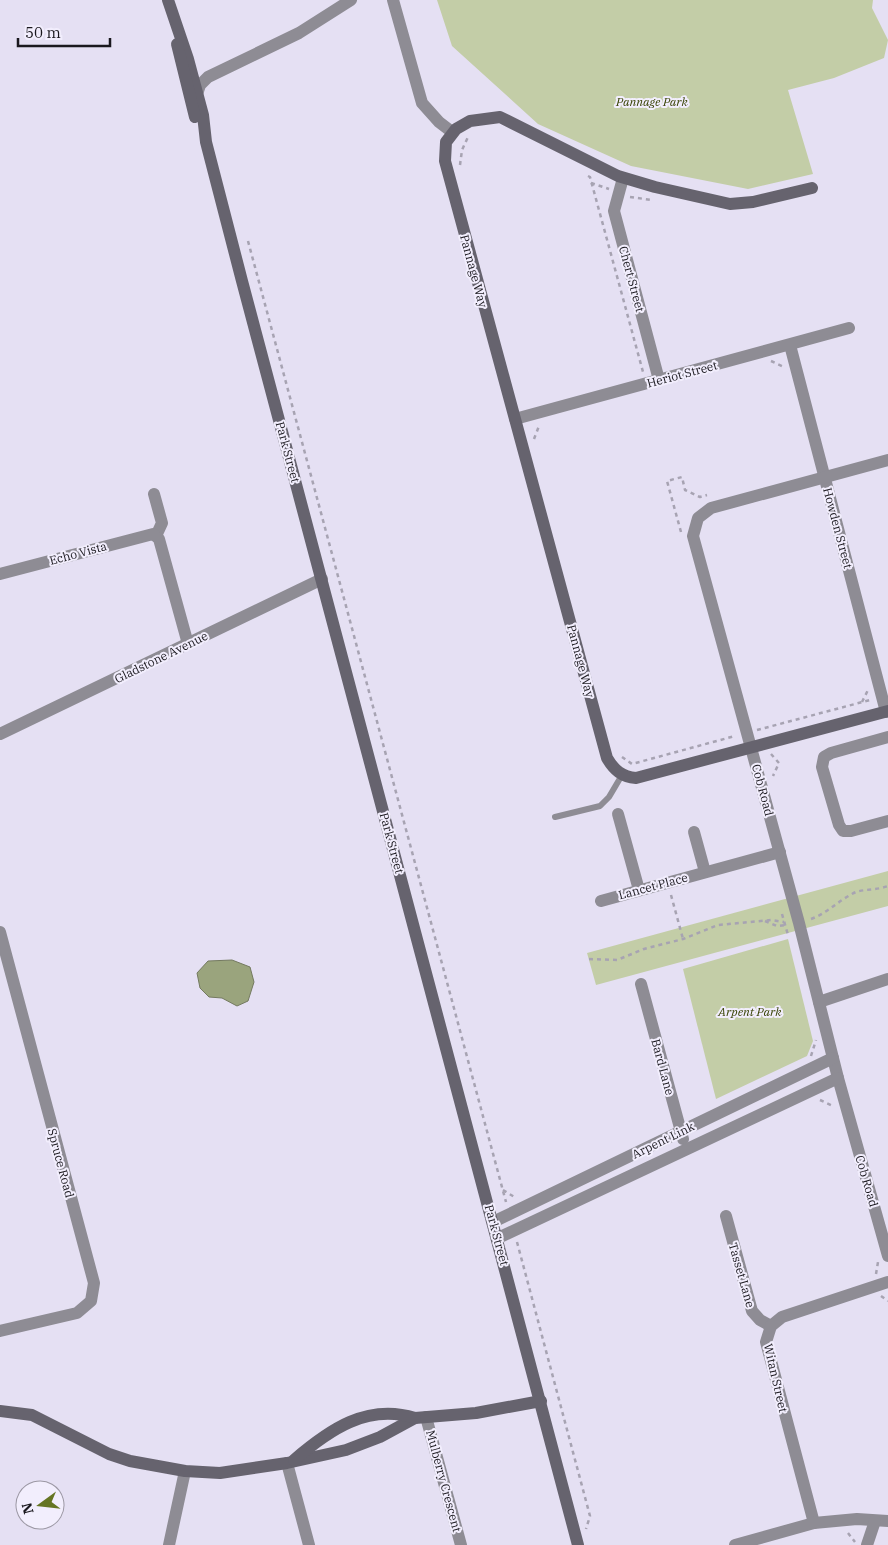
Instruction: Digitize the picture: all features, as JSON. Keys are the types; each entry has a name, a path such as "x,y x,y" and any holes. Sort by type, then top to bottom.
{"street":[{"name":"Park Street","path":"168,0 179,61 194,115 206,142"},
{"path":"197,94 200,85 208,77 299,33 351,0"},
{"path":"393,0 422,103 439,122 452,132 470,121 500,116 623,178 730,204 753,202 812,188"},
{"name":"Park Street","path":"173,21 188,59 203,115 206,142 493,1222 541,1402 583,1541"},
{"name":"Pannage Way","path":"452,132 446,142 445,161 520,417 607,758 615,770 622,774"},
{"name":"Chert Street","path":"623,178 614,211 659,380"},
{"name":"Heriot Street","path":"520,417 849,328"},
{"name":"Howden Street","path":"790,345 887,712"},
{"name":"Cob Road","path":"883,1256 819,1002 804,921 780,852 751,748 741,735 694,542 695,526 700,516 712,508 888,460"},
{"path":"154,494 162,523 156,536 188,644"},
{"name":"Echo Vista","path":"0,574 149,534 156,536"},
{"name":"Gladstone Avenue","path":"0,734 322,579"},
{"path":"622,774 636,778 887,712"},
{"path":"888,737 831,753 824,757 822,768 838,824 843,831 851,831 888,821"},
{"path":"618,814 639,890"},
{"name":"Lancet Place","path":"694,832 705,872"},
{"name":"Lancet Place","path":"600,900 780,852"},
{"name":"Spruce Road","path":"0,932 94,1283 91,1301 77,1312 0,1331"},
{"path":"819,1002 888,979"},
{"name":"Bard Lane","path":"642,984 686,1149"},
{"name":"Arpent Link","path":"493,1222 833,1058"},
{"name":"Arpent Link","path":"498,1238 515,1236 686,1149 820,1092 838,1078"},
{"name":"Tasset Lane","path":"726,1216 752,1311 760,1320 771,1326"},
{"name":"Witan Street","path":"814,1523 766,1342 771,1326 782,1317 881,1289"},
{"path":"290,1462 319,1439 350,1420 398,1413 421,1418 476,1413 541,1402"},
{"path":"0,1411 32,1415 109,1454 130,1461 185,1470 220,1473 290,1462 346,1450 421,1418"},
{"name":"Mulberry Crescent","path":"421,1418 461,1545"},
{"path":"290,1462 309,1545"},
{"path":"169,1545 185,1470"},
{"path":"735,1545 814,1523 857,1519 888,1521"},
{"path":"868,1545 875,1521"}],"lane":[{"path":"555,818 600,806 609,798 622,774"}],"path":[{"path":"458,173 462,150 470,131"},
{"path":"582,173 590,177 646,383"},
{"path":"248,241 509,1215"},
{"path":"770,360 785,368"},
{"path":"520,417 533,441 540,423"},
{"path":"682,538 667,481 682,477 685,490 700,497 710,495"},
{"path":"618,754 632,764 862,702"},
{"path":"733,727 751,748 779,763 772,773 774,783"},
{"path":"589,959 617,960 644,949 683,939 718,925 764,921 785,924 804,921 830,910 845,898 859,891 872,891 888,886"},
{"path":"804,921 808,911"},
{"path":"782,912 790,944"},
{"path":"804,921 812,925"},
{"path":"812,1068 809,1061 816,1040 813,1030"},
{"path":"820,1092 827,1103 838,1108"},
{"path":"820,1092 827,1103"},
{"path":"526,1238 515,1236 590,1516 583,1541"},
{"path":"883,1256 875,1270 881,1289 888,1300"}],"green space":[{"name":"Pannage Park","path":"437,0 873,0 872,8 888,40 884,58 834,78 788,90 813,174 748,189 631,166 538,124 452,46"},
{"path":"888,871 888,906 596,985 587,953"},
{"name":"Arpent Park","path":"788,939 813,1041 807,1056 716,1099 683,969"}],"shaded area":[{"path":"232,960 250,967 254,982 248,1001 237,1006 222,998 209,997 200,988 197,973 208,961"}]}
